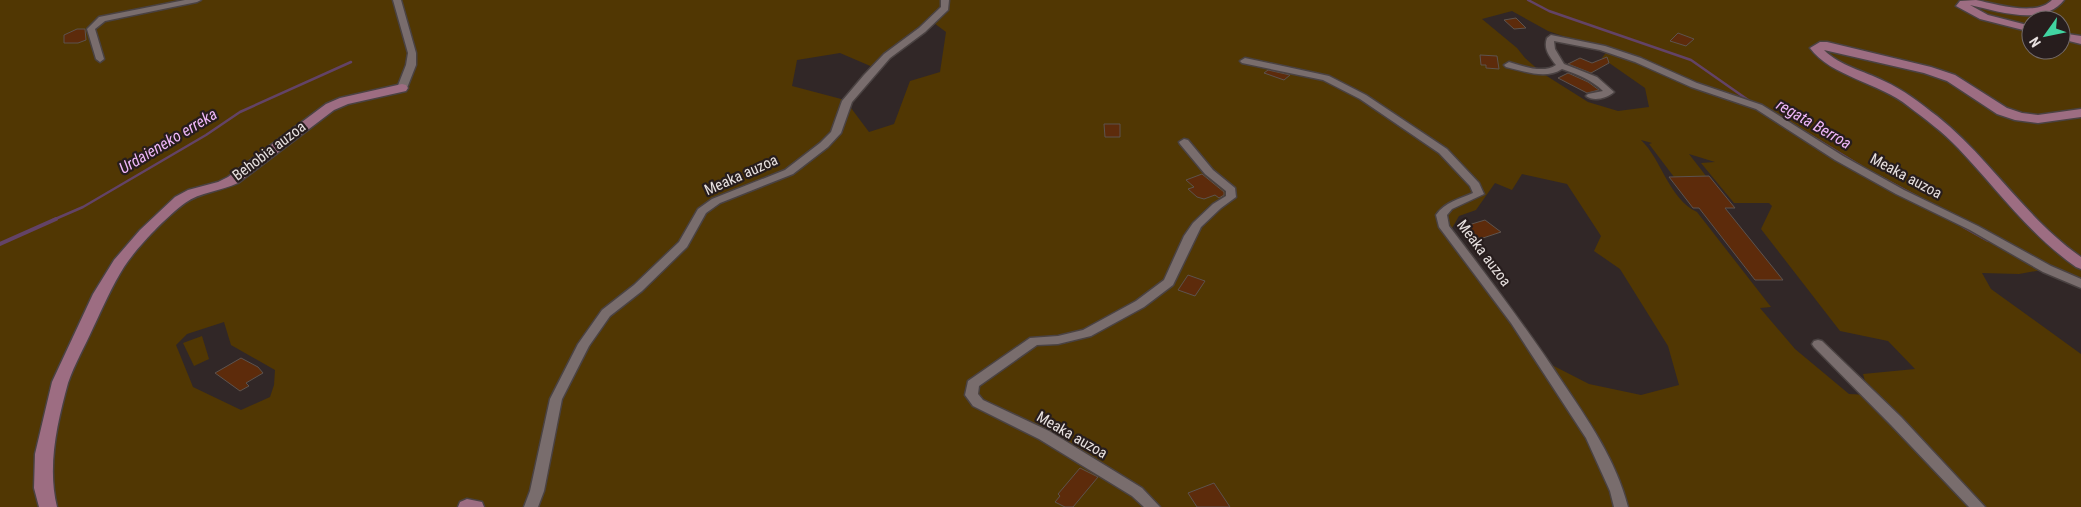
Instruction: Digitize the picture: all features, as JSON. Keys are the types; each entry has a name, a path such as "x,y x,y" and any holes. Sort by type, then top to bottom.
{"street":[{"path":"100,59 91,29 102,19 198,0"},
{"name":"Behobia auzoa","path":"48,507 43,488 44,454 60,382 93,310 119,263 145,233 180,200 193,193 223,185 232,180 323,111 344,101 402,88 411,65 412,53 397,0"},
{"name":"Meaka auzoa","path":"531,507 537,491 556,399 584,344 606,313 638,288 683,244 702,211 716,200 789,172 824,145 836,133 847,101 887,56 922,30 945,8 945,0"},
{"path":"2046,10 2050,9 2058,0"},
{"path":"2021,26 1984,17 1962,6 1969,2 2023,10"},
{"name":"Meaka auzoa","path":"1561,66 1551,52 1549,42 1551,38 1602,48 1638,60 1694,85 1750,103 1839,158 1974,228 2047,269 2081,284"},
{"path":"2081,113 2038,119 2020,117 2002,111 1951,78 1927,70 1887,62 1827,46 1816,48 1818,52 1836,64 1877,82 1912,102 1962,144 2021,213 2069,256 2081,264"},
{"name":"Meaka auzoa","path":"1245,61 1326,78 1363,97 1443,150 1475,185 1479,194 1448,207 1441,215 1444,226 1515,320 1592,436 1617,491 1621,507"},
{"path":"1509,65 1550,72 1561,66 1587,76 1605,86 1609,92 1604,95 1591,96"},
{"name":"Meaka auzoa","path":"1153,507 1137,492 1044,435 978,403 971,395 973,384 1034,341 1058,340 1086,332 1140,304 1169,282 1197,225 1217,206 1231,197 1232,190 1209,172 1184,142"},
{"path":"1818,344 1896,421 1978,507"},
{"path":"467,507 475,507"}],"shaded area":[{"path":"0,0 2081,0 2081,284 2047,269 2019,274 1982,273 1991,289 2081,354 2081,507 0,507","holes":["1512,11 1548,31 1607,51 1602,58 1645,88 1649,107 1618,111 1588,102 1542,73 1517,48 1482,19","934,23 946,32 940,72 910,81 894,124 869,132 845,100 792,86 797,60 840,53 875,68","1641,140 1652,143 1649,144 1674,177 1706,176 1689,154 1715,162 1701,163 1734,203 1769,203 1772,206 1761,229 1840,331 1888,341 1915,369 1863,374 1869,395 1849,394 1795,349 1760,308 1771,307 1697,212 1679,198 1655,158","1522,174 1567,184 1601,236 1594,251 1620,269 1668,346 1679,385 1641,395 1589,384 1548,363 1451,230 1459,216 1476,210 1495,183 1512,190","224,322 231,345 275,370 274,385 270,397 241,410 193,387 176,345 187,334"]},
{"path":"202,336 209,359 194,366 183,343"}],"building":[{"path":"1516,18 1526,28 1514,29 1504,20"},
{"path":"77,29 85,29 86,40 78,43 64,43 64,35"},
{"path":"1678,33 1694,39 1686,46 1670,41"},
{"path":"1480,55 1497,56 1499,69 1486,68 1486,65 1481,65"},
{"path":"1607,57 1609,63 1591,73 1568,64 1580,58 1592,63"},
{"path":"1268,70 1290,75 1284,80 1264,73"},
{"path":"1568,73 1588,82 1599,90 1587,93 1558,78"},
{"path":"1104,124 1120,124 1120,137 1105,137"},
{"path":"1202,174 1224,192 1224,195 1219,198 1215,195 1204,199 1197,197 1188,189 1194,187 1186,180"},
{"path":"1709,176 1735,208 1725,208 1783,280 1755,280 1699,208 1693,208 1669,177"},
{"path":"1485,220 1501,232 1480,239 1465,226"},
{"path":"1188,275 1205,281 1195,296 1178,290"},
{"path":"241,358 258,367 263,373 246,383 249,386 240,391 215,373"},
{"path":"1080,468 1098,477 1073,507 1065,507 1055,502 1060,496 1058,494"},
{"path":"1214,483 1230,507 1197,507 1188,493"}],"waterway":[{"name":"regata Berroa","path":"1528,0 1549,11 1691,60 1751,102"},
{"name":"Urdaieneko erreka","path":"53,220 83,207 206,135 240,112 351,62"},
{"name":"regata Berroa","path":"1787,121 1861,166"},
{"name":"regata Berroa","path":"1879,176 1918,197"},
{"name":"Urdaieneko erreka","path":"0,244 56,219"},
{"name":"regata Berroa","path":"1963,226 1988,240"}]}
